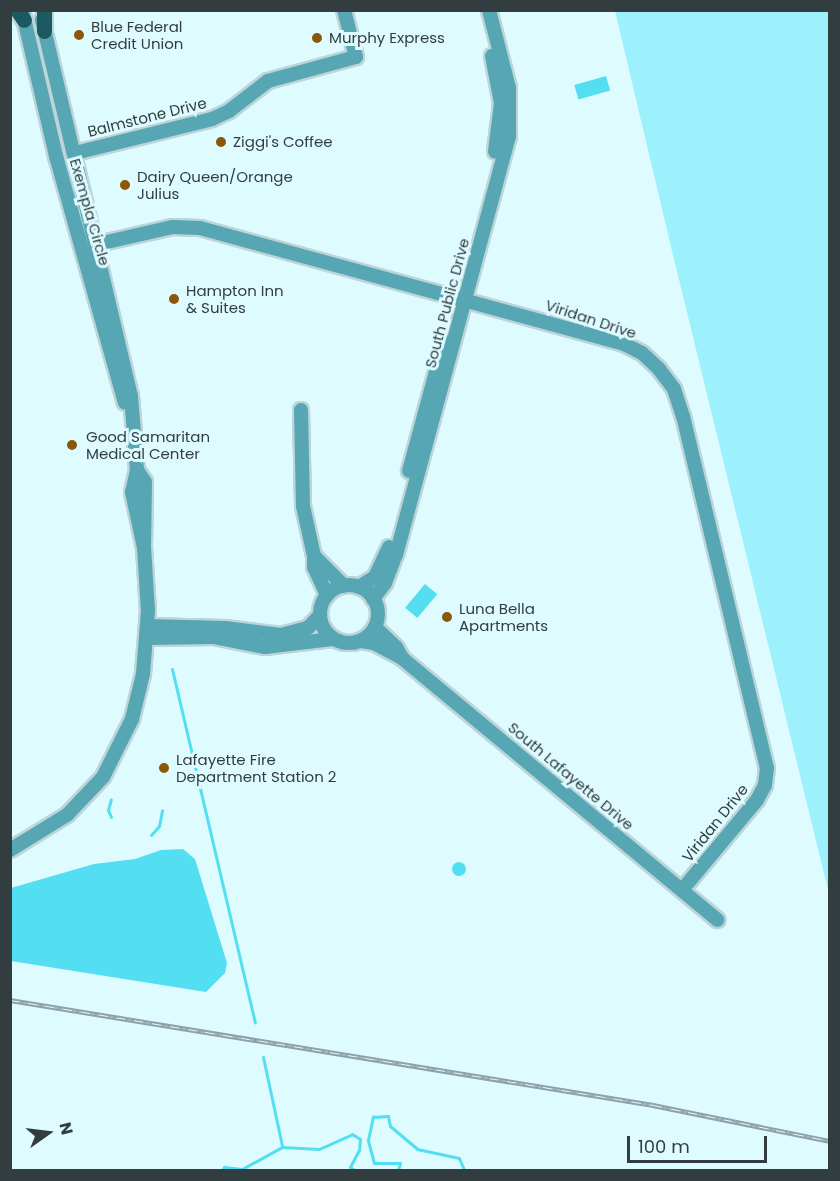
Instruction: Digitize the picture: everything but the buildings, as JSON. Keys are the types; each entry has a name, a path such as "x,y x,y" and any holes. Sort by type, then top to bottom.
{"main road":[{"path":"44,10 44,31"}],"street":[{"name":"Exempla Circle","path":"10,850 67,815 113,762 137,705 146,632 144,548 133,502 132,482 137,470 131,421 131,396 98,244 39,10"},
{"name":"Balmstone Drive","path":"75,153 212,119 229,111 268,81 356,57 344,10"},
{"name":"South Public Drive","path":"374,599 385,583 396,555 461,299 501,121 499,90 480,10"},
{"name":"South Public Drive","path":"351,586 375,577 388,549 511,122 509,88 489,10"},
{"name":"Exempla Circle","path":"21,14 56,156 131,421"},
{"name":"Viridan Drive","path":"98,244 172,227 193,227 624,344 642,353 674,389 767,768 765,785 757,800 682,890"},
{"path":"146,632 225,628 280,635 308,628 320,615 327,595 314,567 314,556 303,506 301,410"},
{"path":"314,556 351,586 374,599 378,613 375,627 361,641 347,644 333,639 323,629 320,615"},
{"path":"327,595 351,586"},
{"name":"South Lafayette Drive","path":"375,627 402,658 718,920"},
{"path":"146,632 213,637 265,647 333,639"},
{"name":"South Lafayette Drive","path":"361,641 374,642 402,658"}],"shaded area":[{"path":"615,11 829,11 829,894 672,251"},
{"path":"606,76 610,90 578,100 574,85"},
{"path":"425,584 437,594 417,618 405,608"},
{"path":"183,849 195,859 227,963 225,973 206,992 11,961 11,888 94,864 135,859 161,850"},
{"path":"459,862 464,864 466,869 464,874 459,876 454,874 452,869 454,864"}],"waterway":[{"path":"172,669 255,1022"},
{"path":"111,799 108,810 111,817"},
{"path":"151,835 159,826 162,810"},
{"path":"263,1057 282,1146"},
{"path":"398,1170 400,1163 374,1163 368,1140 373,1117 388,1116 390,1126 417,1149 459,1158 464,1170"},
{"path":"222,1170 224,1167 242,1169 282,1147 319,1149 352,1134 360,1139 359,1150 350,1167 354,1170"}],"railway":[{"path":"10,1000 653,1105 830,1141"}],"place":[{"name":"Blue Federal Credit Union","path":"79,35"},
{"name":"Murphy Express","path":"317,38"},
{"name":"Ziggi's Coffee","path":"221,142"},
{"name":"Dairy Queen/Orange Julius","path":"125,185"},
{"name":"Hampton Inn & Suites","path":"174,299"},
{"name":"Good Samaritan Medical Center","path":"72,445"},
{"name":"Luna Bella Apartments","path":"447,617"},
{"name":"Lafayette Fire Department Station 2","path":"164,768"}]}
